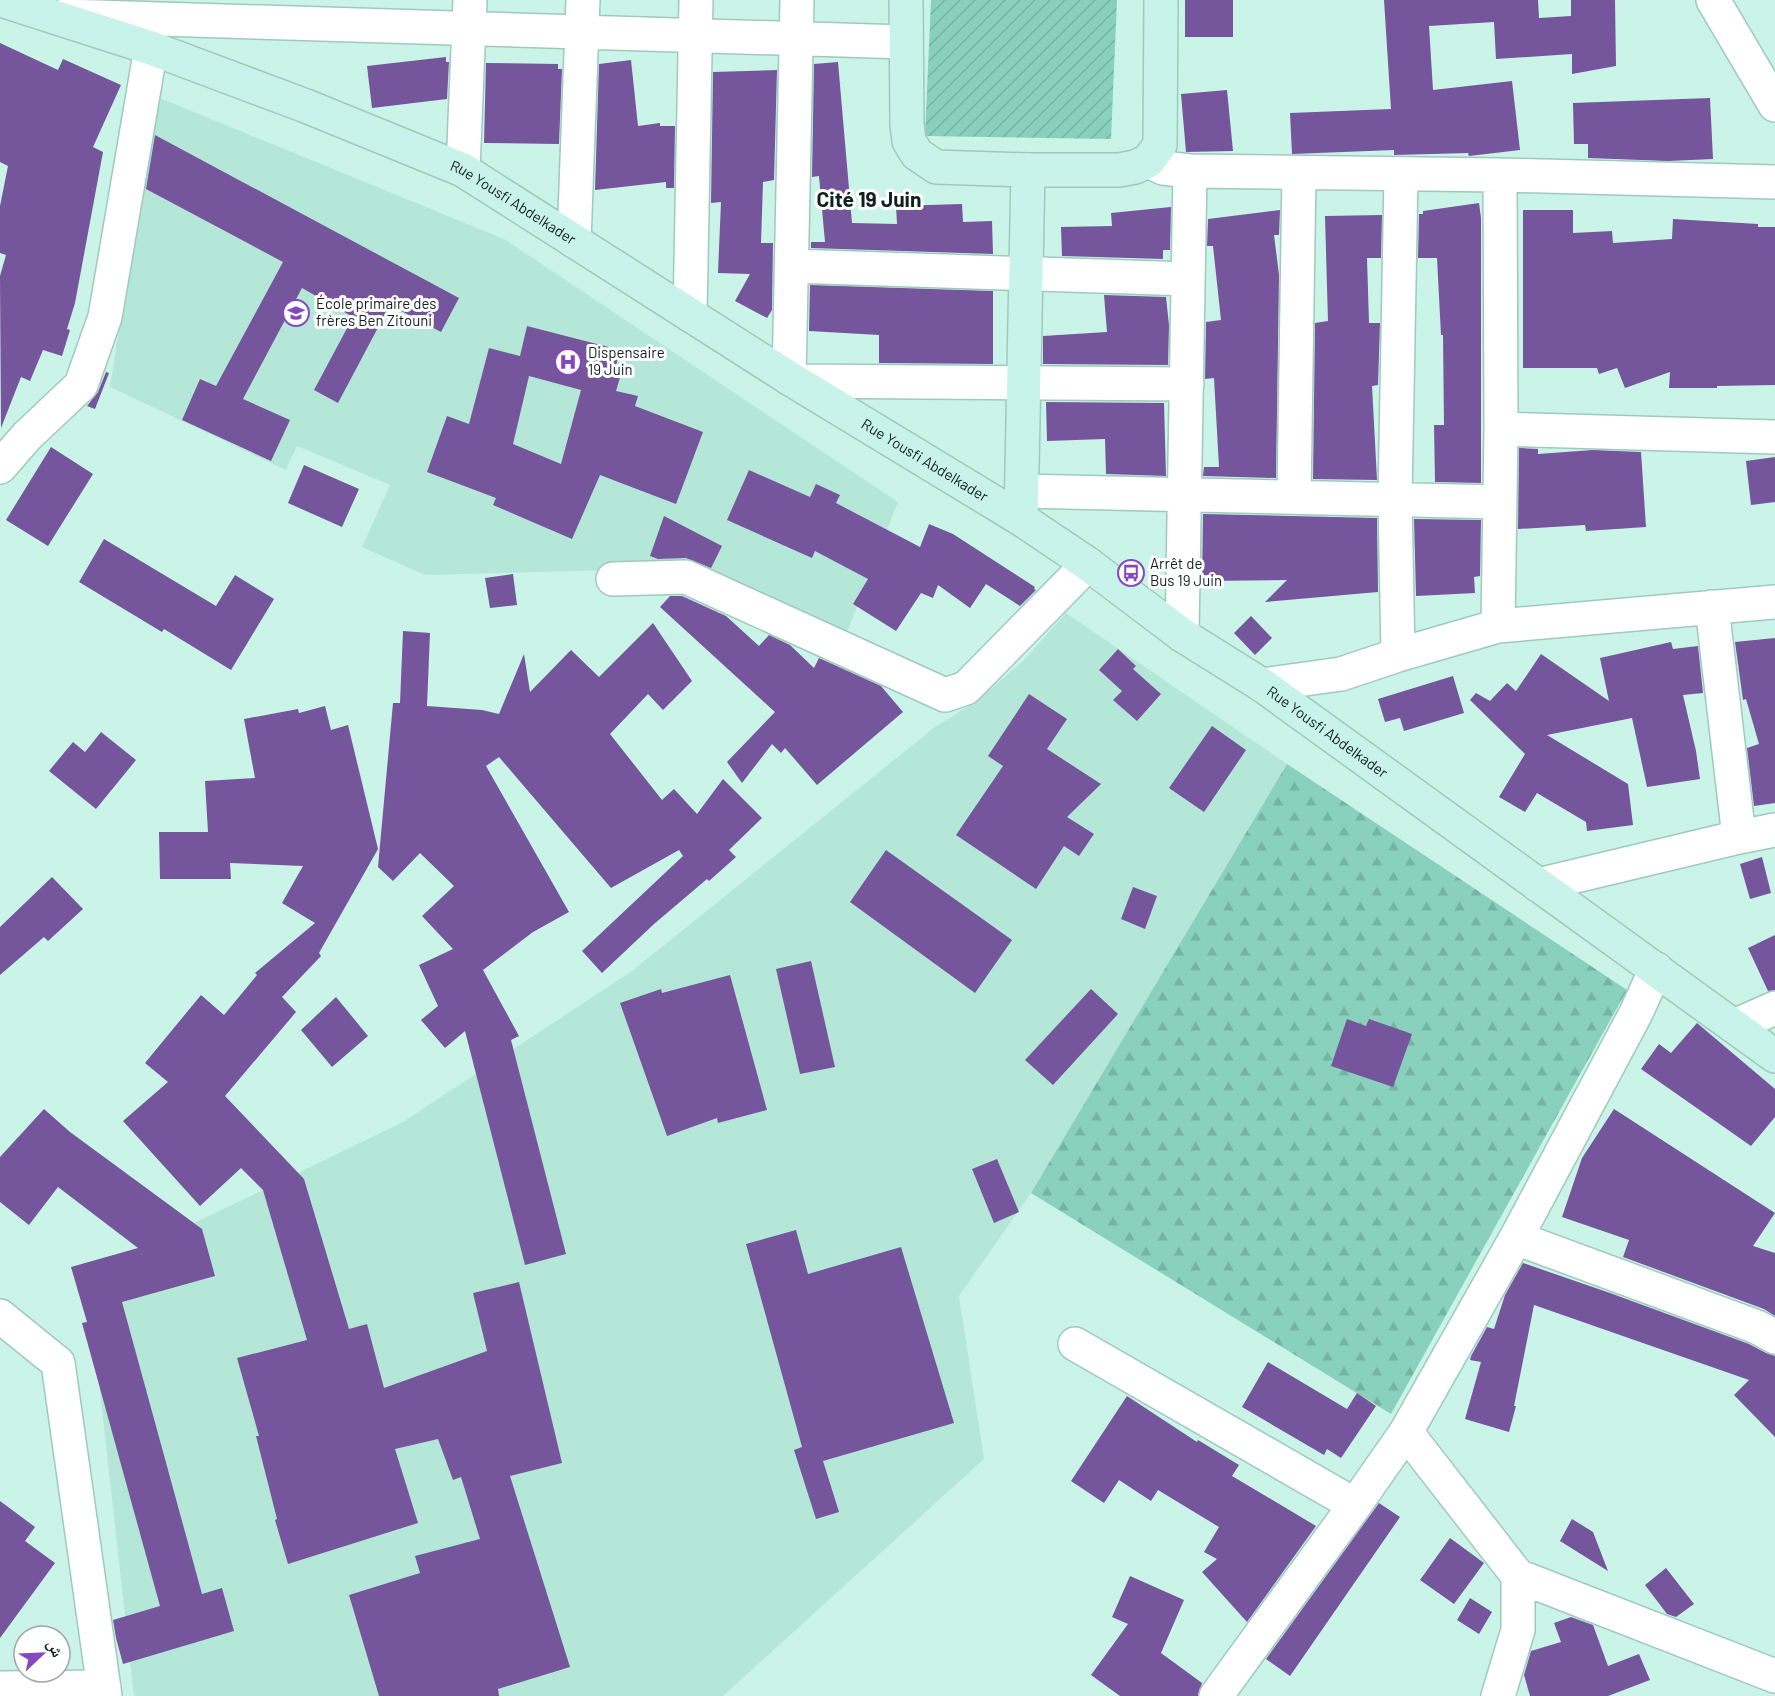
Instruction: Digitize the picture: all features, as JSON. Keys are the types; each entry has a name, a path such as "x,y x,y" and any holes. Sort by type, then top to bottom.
{"main road":[{"name":"Rue Yousfi Abdelkader","path":"1,0 151,48 306,106 463,170 793,380 1022,505 1088,564 1182,635 1262,685 1775,1056"},
{"path":"906,0 906,124 909,141 917,154 936,166 1028,170 1119,170 1135,167 1148,160 1160,145 1161,0"},
{"path":"1022,505 1028,170"}],"street":[{"path":"690,315 696,0"},
{"path":"797,0 792,266 793,380 1187,384"},
{"path":"1713,0 1775,105"},
{"path":"49,15 263,11 583,16 695,35 905,42"},
{"path":"463,170 470,14"},
{"path":"574,241 583,16"},
{"path":"0,467 27,436 81,385 105,317 151,48"},
{"path":"1148,160 1163,168 1190,171 1775,182"},
{"path":"1182,635 1190,171"},
{"path":"1294,496 1299,173"},
{"path":"1398,655 1395,499 1401,175"},
{"path":"1498,626 1501,429 1500,176"},
{"path":"792,266 1188,279"},
{"path":"1501,429 1775,437"},
{"path":"1022,505 1185,494 1500,502"},
{"path":"613,579 686,577 945,695 966,688 1088,564"},
{"path":"1262,685 1341,675 1398,655 1498,626 1775,602"},
{"path":"1712,607 1739,837"},
{"path":"1538,885 1775,830"},
{"path":"1216,1696 1406,1432 1516,1238 1636,1013 1656,969"},
{"path":"1734,1026 1775,1008"},
{"path":"1516,1238 1757,1328 1775,1337"},
{"path":"0,1316 58,1363 104,1691 0,1688"},
{"path":"1075,1344 1355,1505"},
{"path":"1406,1432 1518,1576 1775,1676"},
{"path":"1498,1696 1518,1630 1518,1576"}],"shaded area":[{"path":"155,96 504,239 898,502 846,635 686,568 425,575 362,547 390,485 297,446 286,470 110,387"},
{"path":"1066,613 1287,764 1031,1193 959,1296 984,1459 723,1696 134,1696 87,1275 403,1122 632,971 935,727 977,701 1024,660"}],"green space":[{"path":"931,0 1117,0 1111,139 925,136"},
{"path":"1287,764 1627,990 1391,1414 1031,1193"}],"building":[{"path":"1185,0 1233,0 1233,37 1185,37"},
{"path":"1384,0 1538,0 1539,18 1571,16 1571,0 1615,0 1616,66 1572,74 1572,54 1496,59 1494,22 1429,26 1433,90 1512,81 1520,150 1469,156 1468,153 1394,155 1394,150 1292,154 1290,113 1391,109"},
{"path":"0,43 58,70 63,59 121,85 93,147 103,152 75,303 67,329 70,330 62,356 43,350 30,381 21,377 1,428 0,276 6,255 0,253 0,206 8,166 0,162"},
{"path":"446,57 446,62 449,62 447,99 372,108 367,66"},
{"path":"631,60 638,126 660,123 660,126 675,126 674,188 666,188 666,182 595,190 599,64"},
{"path":"838,62 852,223 897,224 896,206 962,204 963,222 992,221 993,254 811,248 811,242 825,242 819,176 812,177 814,64"},
{"path":"486,63 558,64 558,69 562,69 559,144 484,143"},
{"path":"777,70 774,180 763,182 761,243 773,243 772,310 767,318 735,301 750,274 718,273 721,202 711,203 713,72"},
{"path":"1227,90 1233,151 1186,152 1181,94"},
{"path":"1710,98 1713,159 1668,161 1588,158 1588,144 1574,144 1573,103"},
{"path":"155,135 459,298 441,332 390,305 338,403 314,390 353,317 302,288 243,399 290,420 271,461 182,420 200,379 216,386 283,262 146,189"},
{"path":"1479,203 1481,218 1481,483 1435,482 1434,425 1444,425 1443,335 1441,335 1437,258 1418,258 1419,214 1423,214 1423,211"},
{"path":"1171,207 1170,250 1163,250 1163,259 1062,256 1061,227 1112,226 1111,213"},
{"path":"1280,210 1279,235 1274,235 1279,275 1276,478 1203,476 1204,467 1219,467 1214,378 1205,379 1206,322 1221,320 1213,246 1207,246 1208,219"},
{"path":"1523,210 1573,210 1573,233 1612,231 1613,243 1672,239 1673,219 1775,227 1775,385 1669,388 1670,372 1625,388 1617,368 1599,374 1597,368 1523,368"},
{"path":"1382,215 1381,258 1367,258 1369,323 1380,323 1378,385 1372,386 1377,480 1313,479 1315,323 1328,321 1325,216"},
{"path":"810,285 993,291 993,364 879,363 879,335 809,331"},
{"path":"1104,295 1166,297 1169,325 1168,365 1043,364 1043,336 1107,332"},
{"path":"527,326 620,350 614,373 621,374 616,391 638,396 635,406 703,432 676,504 600,475 572,539 493,505 496,498 427,472 447,416 469,424 489,348 520,356","holes":["529,376 581,390 561,464 513,444"]},
{"path":"106,372 109,373 95,409 87,406 98,392"},
{"path":"1046,402 1164,403 1166,476 1106,474 1105,439 1047,441"},
{"path":"51,447 93,474 48,546 6,520"},
{"path":"1519,448 1538,449 1538,454 1593,450 1641,452 1646,527 1586,531 1585,525 1518,529"},
{"path":"1775,457 1775,502 1751,505 1746,461"},
{"path":"304,465 359,489 342,527 288,503"},
{"path":"749,470 810,497 816,484 840,495 836,503 920,547 929,524 953,534 1035,587 1036,590 1020,606 986,584 970,608 938,585 933,598 921,593 896,631 853,604 868,579 815,551 812,558 727,520"},
{"path":"1203,514 1377,518 1378,592 1265,602 1287,580 1202,581"},
{"path":"664,516 722,546 711,568 686,558 658,559 650,556"},
{"path":"1414,519 1481,520 1480,576 1474,577 1475,593 1416,596"},
{"path":"104,539 216,606 235,575 274,599 231,670 164,629 162,632 79,582"},
{"path":"513,574 517,605 490,608 485,578"},
{"path":"670,596 682,596 726,616 759,646 769,635 790,645 814,668 819,658 881,686 903,712 817,785 785,748 781,753 772,744 742,783 727,762 775,712 660,607"},
{"path":"1251,616 1272,638 1255,655 1234,633"},
{"path":"653,623 692,681 663,710 648,694 610,734 662,800 674,789 697,814 723,779 762,818 729,850 736,857 654,924 602,973 582,951 683,856 679,850 611,888 499,757 486,766 569,912 533,932 483,970 519,1036 511,1040 566,1254 525,1265 465,1031 445,1048 421,1020 438,1006 419,965 453,949 422,916 454,886 420,853 393,881 378,867 393,703 400,703 403,631 430,633 427,706 482,710 499,714 524,654 530,692 571,650 599,677"},
{"path":"1775,638 1775,803 1754,806 1747,748 1759,744 1746,699 1743,700 1735,642"},
{"path":"1671,642 1673,649 1698,646 1703,693 1683,695 1700,779 1647,787 1632,718 1547,735 1628,784 1633,825 1587,831 1586,822 1537,793 1525,812 1499,797 1525,754 1470,700 1476,693 1490,701 1507,683 1516,691 1541,654 1609,701 1600,658"},
{"path":"1118,649 1136,666 1133,669 1161,694 1137,721 1113,700 1122,691 1099,670"},
{"path":"1453,676 1464,713 1404,731 1400,718 1385,722 1378,699"},
{"path":"1029,694 1067,719 1047,749 1101,784 1067,817 1094,834 1079,856 1064,846 1036,889 956,835 1003,766 988,756"},
{"path":"325,706 331,730 348,725 378,849 319,953 321,956 282,997 296,1012 225,1096 304,1179 349,1329 367,1324 384,1388 487,1351 473,1293 519,1282 562,1463 510,1476 570,1667 498,1689 499,1696 379,1696 349,1595 420,1573 415,1556 480,1539 461,1477 453,1480 438,1439 395,1449 418,1523 288,1564 275,1520 277,1519 256,1436 259,1436 237,1358 307,1340 263,1190 241,1168 200,1206 123,1121 168,1082 145,1063 201,995 224,1015 257,975 255,973 315,923 282,903 303,866 230,863 231,879 160,879 159,832 208,832 205,781 255,778 244,719 298,709 299,713"},
{"path":"1212,726 1246,750 1204,812 1169,788"},
{"path":"101,732 136,760 96,809 49,771 73,742 85,752"},
{"path":"886,850 1012,940 975,993 850,902"},
{"path":"1762,857 1771,893 1750,899 1740,864"},
{"path":"52,877 83,909 48,941 44,937 0,975 0,927"},
{"path":"1133,887 1157,896 1145,929 1121,919"},
{"path":"1775,935 1775,990 1768,991 1748,948"},
{"path":"811,961 835,1067 800,1074 776,969"},
{"path":"730,975 767,1110 718,1123 717,1118 667,1136 620,1003 661,989 662,993"},
{"path":"1091,989 1118,1014 1053,1085 1025,1060"},
{"path":"336,997 368,1036 332,1067 301,1030"},
{"path":"1347,1019 1366,1026 1369,1019 1412,1034 1393,1087 1331,1066"},
{"path":"1697,1023 1775,1089 1775,1117 1751,1146 1641,1069 1659,1044 1671,1053"},
{"path":"44,1109 70,1132 202,1229 215,1276 122,1302 202,1594 222,1588 234,1631 123,1664 113,1620 160,1606 82,1323 87,1322 71,1267 138,1248 58,1187 29,1225 0,1202 0,1157"},
{"path":"1614,1109 1775,1213 1753,1246 1775,1253 1775,1316 1764,1309 1623,1257 1629,1240 1562,1217 1582,1158"},
{"path":"997,1159 1019,1212 994,1223 972,1169"},
{"path":"796,1230 808,1274 901,1247 954,1423 823,1461 839,1512 816,1519 794,1450 802,1447 746,1244"},
{"path":"1523,1263 1749,1344 1775,1356 1775,1437 1734,1395 1749,1380 1534,1305 1514,1406 1516,1406 1509,1432 1465,1419 1481,1362 1470,1360 1471,1356 1487,1327 1494,1329 1505,1295"},
{"path":"1268,1362 1347,1409 1357,1393 1376,1406 1341,1458 1327,1449 1324,1455 1242,1407"},
{"path":"1127,1396 1197,1442 1198,1440 1239,1465 1232,1476 1316,1526 1247,1622 1202,1572 1217,1559 1204,1552 1219,1527 1158,1490 1151,1501 1119,1480 1104,1503 1071,1481"},
{"path":"0,1501 35,1527 25,1541 55,1563 0,1638"},
{"path":"1379,1503 1400,1517 1290,1676 1266,1659"},
{"path":"1572,1519 1593,1532 1608,1571 1560,1541"},
{"path":"1450,1538 1484,1563 1454,1604 1420,1580"},
{"path":"1666,1568 1694,1604 1676,1617 1667,1614 1645,1585"},
{"path":"1130,1576 1184,1600 1161,1653 1202,1683 1198,1696 1120,1696 1091,1675 1128,1624 1112,1617"},
{"path":"1470,1598 1492,1612 1479,1634 1457,1620"},
{"path":"1571,1617 1593,1625 1608,1666 1639,1654 1650,1680 1608,1696 1530,1696 1524,1675 1531,1651 1561,1642 1554,1623"}],"place":[{"name":"École primaire des frères Ben Zitouni","path":"296,313"},
{"name":"Dispensaire 19 Juin","path":"568,362"},
{"name":"Arrêt de Bus 19 Juin","path":"1131,573"}],"district":[{"name":"Cité 19 Juin","path":"869,200"}]}
